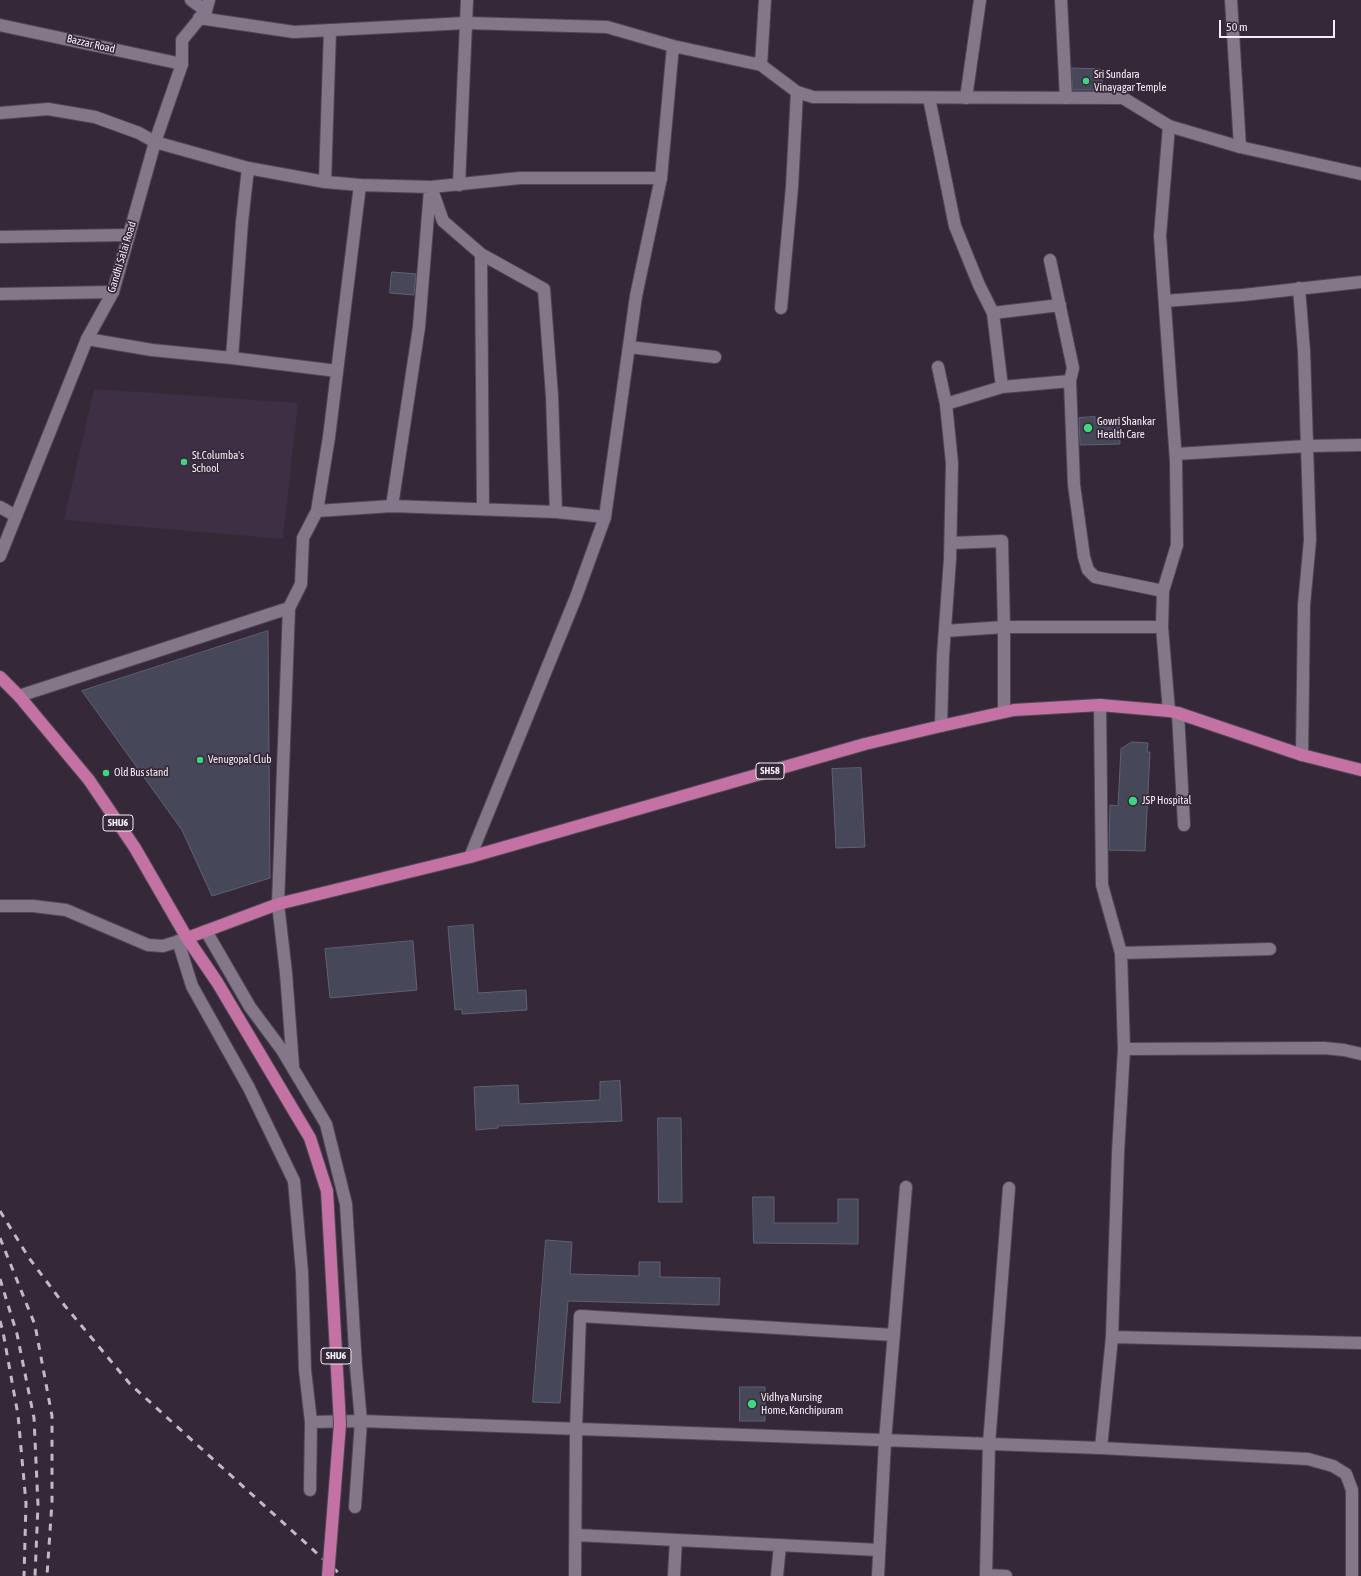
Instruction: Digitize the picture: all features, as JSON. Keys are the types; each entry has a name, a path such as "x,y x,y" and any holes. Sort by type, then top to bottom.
{"main road":[{"name":"SHU6","path":"0,677 19,696 93,786 135,848 182,940 217,982 310,1138 327,1191 340,1424 328,1576"},
{"name":"SH58","path":"182,940 278,904 470,857 865,744 1014,710 1100,705 1174,712 1302,755 1361,770"}],"street":[{"path":"191,0 205,9 294,32 466,23 607,27 673,46 761,65 797,92 813,97 1124,98 1169,126 1240,147 1361,174"},
{"path":"459,185 467,0"},
{"path":"761,65 765,0"},
{"path":"966,98 980,0"},
{"path":"1062,0 1066,98"},
{"path":"1231,0 1240,147"},
{"name":"Gandhi Salai Road","path":"0,556 87,339 113,292 155,142 182,64 182,40 205,9"},
{"name":"Bazzar Road","path":"0,24 182,64"},
{"path":"325,182 330,30"},
{"path":"470,857 576,597 605,517 636,296 661,178 673,46"},
{"path":"781,308 792,187 797,92"},
{"path":"929,98 955,226 979,285 993,313 1002,387"},
{"path":"0,113 48,109 95,117 139,133 155,142 248,168 325,182 360,185 431,187 520,178 661,178"},
{"path":"1169,126 1160,236 1176,454 1177,545 1163,591 1162,627 1174,712 1184,825"},
{"path":"232,358 242,222 248,168"},
{"path":"293,1068 287,980 278,904 289,608 301,584 303,538 317,511 329,437 360,185"},
{"path":"431,187 443,221 481,254 544,290 552,396 556,512"},
{"path":"392,506 419,327 431,187"},
{"path":"0,237 129,234"},
{"path":"481,254 483,510"},
{"path":"1050,260 1073,368 1070,381 1074,485 1084,557 1088,570 1094,577 1163,591"},
{"path":"1165,301 1361,282"},
{"path":"1299,288 1304,351 1310,540 1304,605 1302,755"},
{"path":"0,294 113,292"},
{"path":"993,313 1060,305"},
{"path":"87,339 152,350 337,370"},
{"path":"629,347 715,357"},
{"path":"938,367 946,404 952,463 951,543 941,726"},
{"path":"946,404 1002,387 1070,381"},
{"path":"1176,454 1307,446 1361,445"},
{"path":"317,511 392,506 556,512 605,517"},
{"path":"0,507 16,516"},
{"path":"951,543 1002,541 1004,712"},
{"path":"19,696 289,608"},
{"path":"945,631 1004,627 1162,627"},
{"path":"1100,705 1102,885 1121,953 1124,1049 1118,1153 1112,1337 1101,1448"},
{"path":"0,906 33,906 66,910 148,945 163,946 182,940 192,986 249,1088 294,1181 302,1272 305,1370 311,1422 310,1490"},
{"path":"206,931 250,1007 282,1050 326,1124 346,1204 361,1422 355,1507"},
{"path":"1121,953 1270,949"},
{"path":"1124,1049 1324,1048 1344,1050 1361,1054"},
{"path":"878,1576 885,1441 906,1187"},
{"path":"1006,1576 986,1576 989,1444 1009,1188"},
{"path":"575,1576 576,1430 580,1316 894,1335"},
{"path":"1112,1337 1361,1344"},
{"path":"311,1422 361,1422 1101,1448 1308,1459 1333,1466 1346,1474 1352,1490 1352,1576"},
{"path":"576,1535 879,1550"},
{"path":"674,1576 676,1540"},
{"path":"777,1576 780,1545"}],"shaded area":[{"name":"St.Columba's School","path":"94,389 298,403 283,539 64,520"}],"building":[{"name":"Sri Sundara Vinayagar Temple","path":"1072,68 1100,69 1104,90 1073,90"},
{"path":"392,272 416,274 414,295 390,293"},
{"path":"1095,417 1095,423 1119,422 1120,444 1080,445 1079,418"},
{"name":"Venugopal Club","path":"268,631 270,878 212,896 182,830 82,691"},
{"path":"1132,742 1148,743 1147,752 1150,752 1145,851 1109,850 1110,805 1118,806 1121,749"},
{"path":"861,768 865,847 836,848 832,769"},
{"path":"473,925 478,993 526,990 527,1010 462,1014 462,1009 455,1010 448,927"},
{"path":"413,941 417,990 330,998 325,949"},
{"path":"620,1081 622,1121 498,1126 498,1128 476,1130 474,1087 518,1085 519,1104 600,1100 600,1082"},
{"path":"658,1118 681,1118 682,1202 659,1202"},
{"path":"753,1197 774,1197 774,1223 838,1223 838,1199 858,1199 858,1244 754,1243"},
{"path":"546,1240 572,1242 570,1274 639,1276 639,1262 660,1262 660,1277 720,1278 719,1305 568,1301 560,1403 533,1402"},
{"path":"740,1387 765,1387 765,1421 740,1421"}],"railway":[{"path":"0,1211 29,1258 65,1306 130,1384 342,1576"},
{"path":"0,1238 35,1325 52,1416 52,1502 47,1576"},
{"path":"0,1279 17,1334 34,1418 38,1505 35,1576"},
{"path":"0,1321 18,1415 26,1503 24,1576"}],"place":[{"name":"Sri Sundara Vinayagar Temple","path":"1086,81"},
{"name":"Gowri Shankar Health Care","path":"1088,428"},
{"name":"St.Columba's School","path":"184,462"},
{"name":"Venugopal Club","path":"200,760"},
{"name":"Old Bus stand","path":"106,773"},
{"name":"JSP Hospital","path":"1133,801"},
{"name":"Vidhya Nursing Home, Kanchipuram","path":"752,1404"}]}
